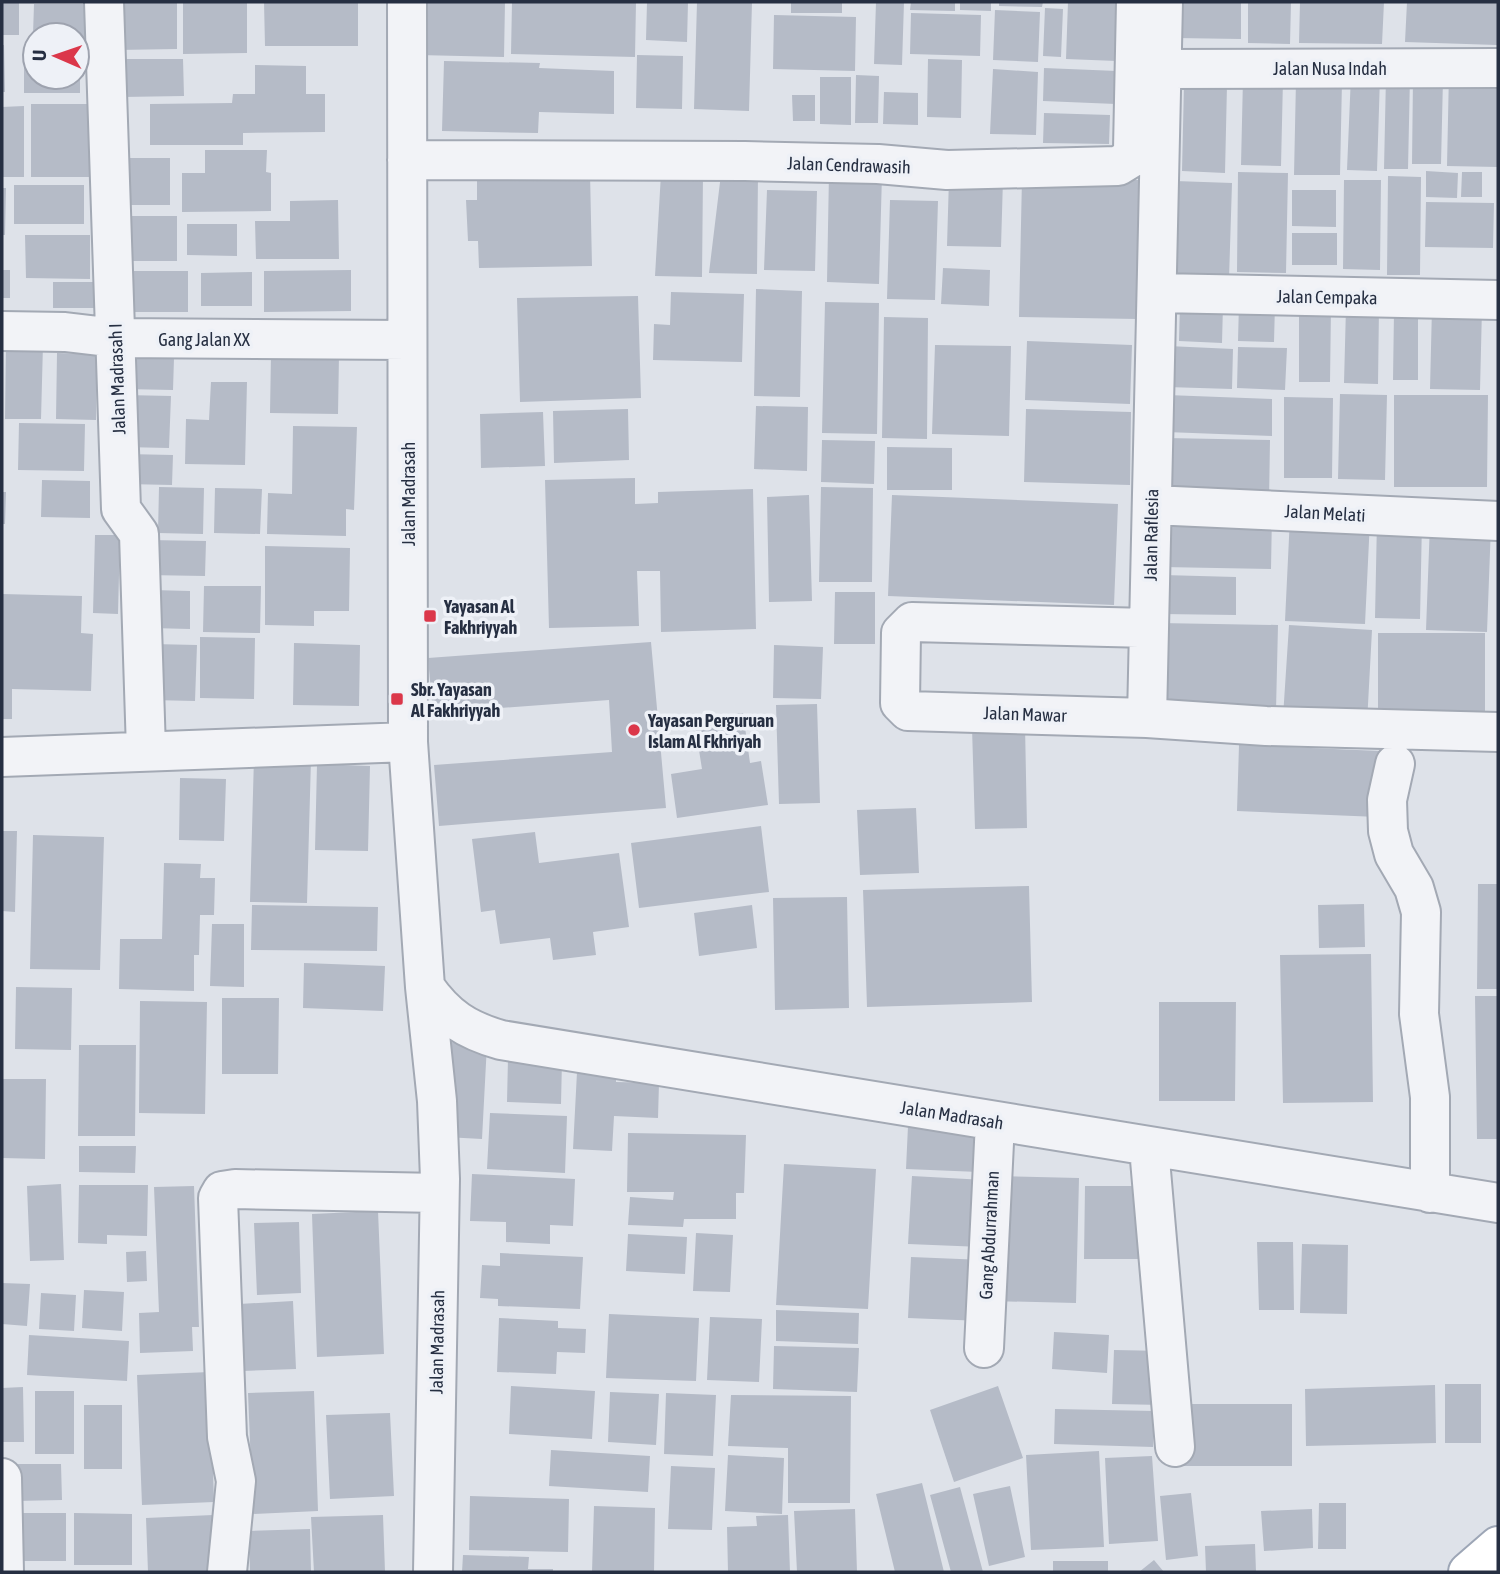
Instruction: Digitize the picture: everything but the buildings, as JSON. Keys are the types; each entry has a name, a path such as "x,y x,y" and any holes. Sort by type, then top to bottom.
{"main road":[{"path":"1468,1572 1498,1546"}],"street":[{"name":"Jalan Madrasah I","path":"104,2 121,509 139,534 146,750"},
{"name":"Jalan Madrasah","path":"407,2 408,742 425,987 437,1101 439,1193 433,1572"},
{"name":"Jalan Cendrawasih","path":"407,160 758,161 878,164 959,170 1118,166 1131,158 1133,149 1136,2"},
{"name":"Jalan Raflesia","path":"1147,718 1163,2"},
{"name":"Jalan Nusa Indah","path":"1162,69 1498,68"},
{"name":"Jalan Cempaka","path":"1157,293 1498,300"},
{"name":"Gang Jalan XX","path":"2,331 65,332 116,338 407,340"},
{"name":"Jalan Melati","path":"1152,505 1498,521"},
{"name":"Jalan Mawar","path":"1147,718 902,708 901,633 905,626 912,622 1149,628"},
{"path":"1147,718 1266,726 1498,732"},
{"path":"2,757 408,742"},
{"path":"1395,764 1387,800 1388,831 1394,854 1414,888 1421,912 1419,1014 1430,1097 1430,1193"},
{"name":"Jalan Madrasah","path":"425,987 454,1021 473,1032 501,1040 1498,1203"},
{"name":"Gang Abdurrahman","path":"984,1348 995,1122"},
{"path":"1149,1148 1175,1447"},
{"path":"227,1572 236,1481 226,1437 218,1198 222,1191 235,1189 439,1193"},
{"path":"2,1478 4,1572"}],"place":[{"name":"Yayasan Al Fakhriyyah","path":"430,616"},
{"name":"Sbr. Yayasan Al Fakhriyyah","path":"397,699"},
{"name":"Yayasan Perguruan Islam Al Fkhriyah","path":"634,730"}]}
